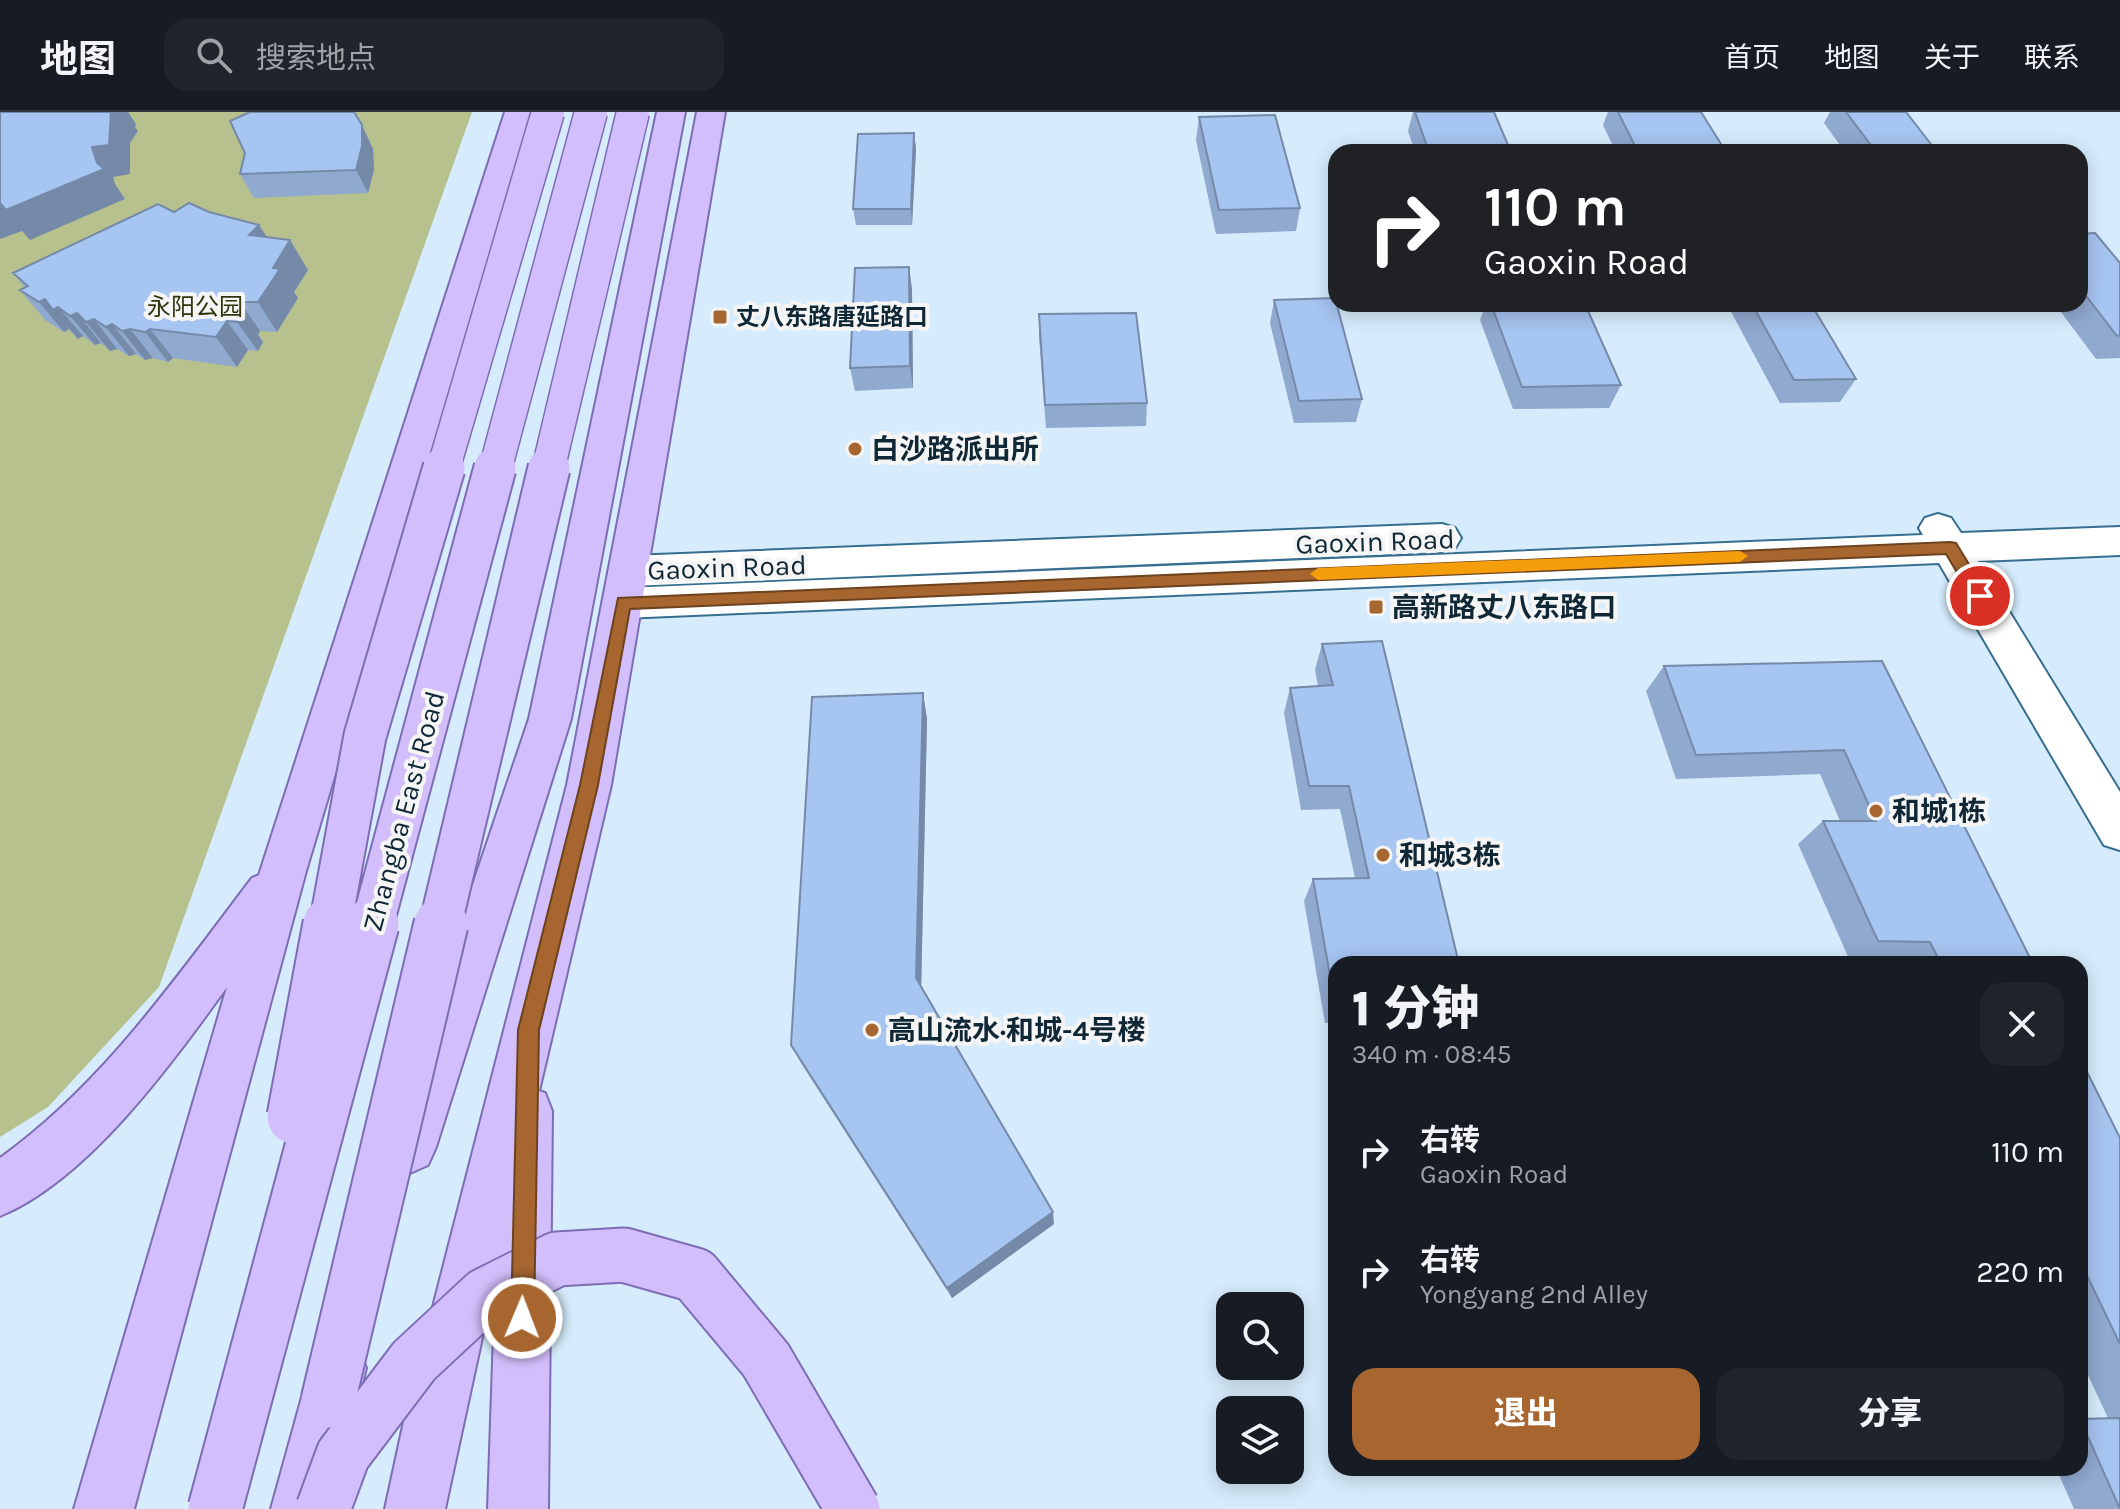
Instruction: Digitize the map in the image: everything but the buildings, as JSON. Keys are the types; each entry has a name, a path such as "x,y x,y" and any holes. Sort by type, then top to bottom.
{"main road":[{"path":"104,1509 283,871 519,112"},
{"path":"232,1450 365,736 548,112"},
{"name":"Zhangba East Road","path":"215,1509 591,112"},
{"path":"301,1509 633,112"},
{"path":"328,1401 550,719 671,112"},
{"path":"415,1509 435,1412 589,785 711,112"},
{"name":"Gaoxin Road","path":"627,587 1941,533 2120,511"},
{"path":"1941,533 2120,831"},
{"name":"Gaoxin Road","path":"1941,533 2120,541"},
{"path":"0,1190 34,1167 138,1066 283,871"},
{"path":"518,1509 529,1030"},
{"path":"323,1509 343,1455 414,1361 485,1295 557,1259 624,1255 695,1275 766,1360 853,1509"}],"green space":[{"name":"永阳公园","path":"0,112 472,112 159,987 48,1107 0,1137"}],"slow traffic":[{"path":"1318,574 1740,556"}],"place":[{"name":"丈八东路唐延路口","path":"720,317"},
{"name":"白沙路派出所","path":"855,449"},
{"name":"高新路丈八东路口","path":"1376,607"},
{"name":"和城1栋","path":"1876,811"},
{"name":"和城3栋","path":"1383,855"},
{"name":"高山流水·和城-4号楼","path":"872,1030"}],"route":[{"path":"522,1318 529,1030 589,785 623,603 1950,548 1980,596"}]}
